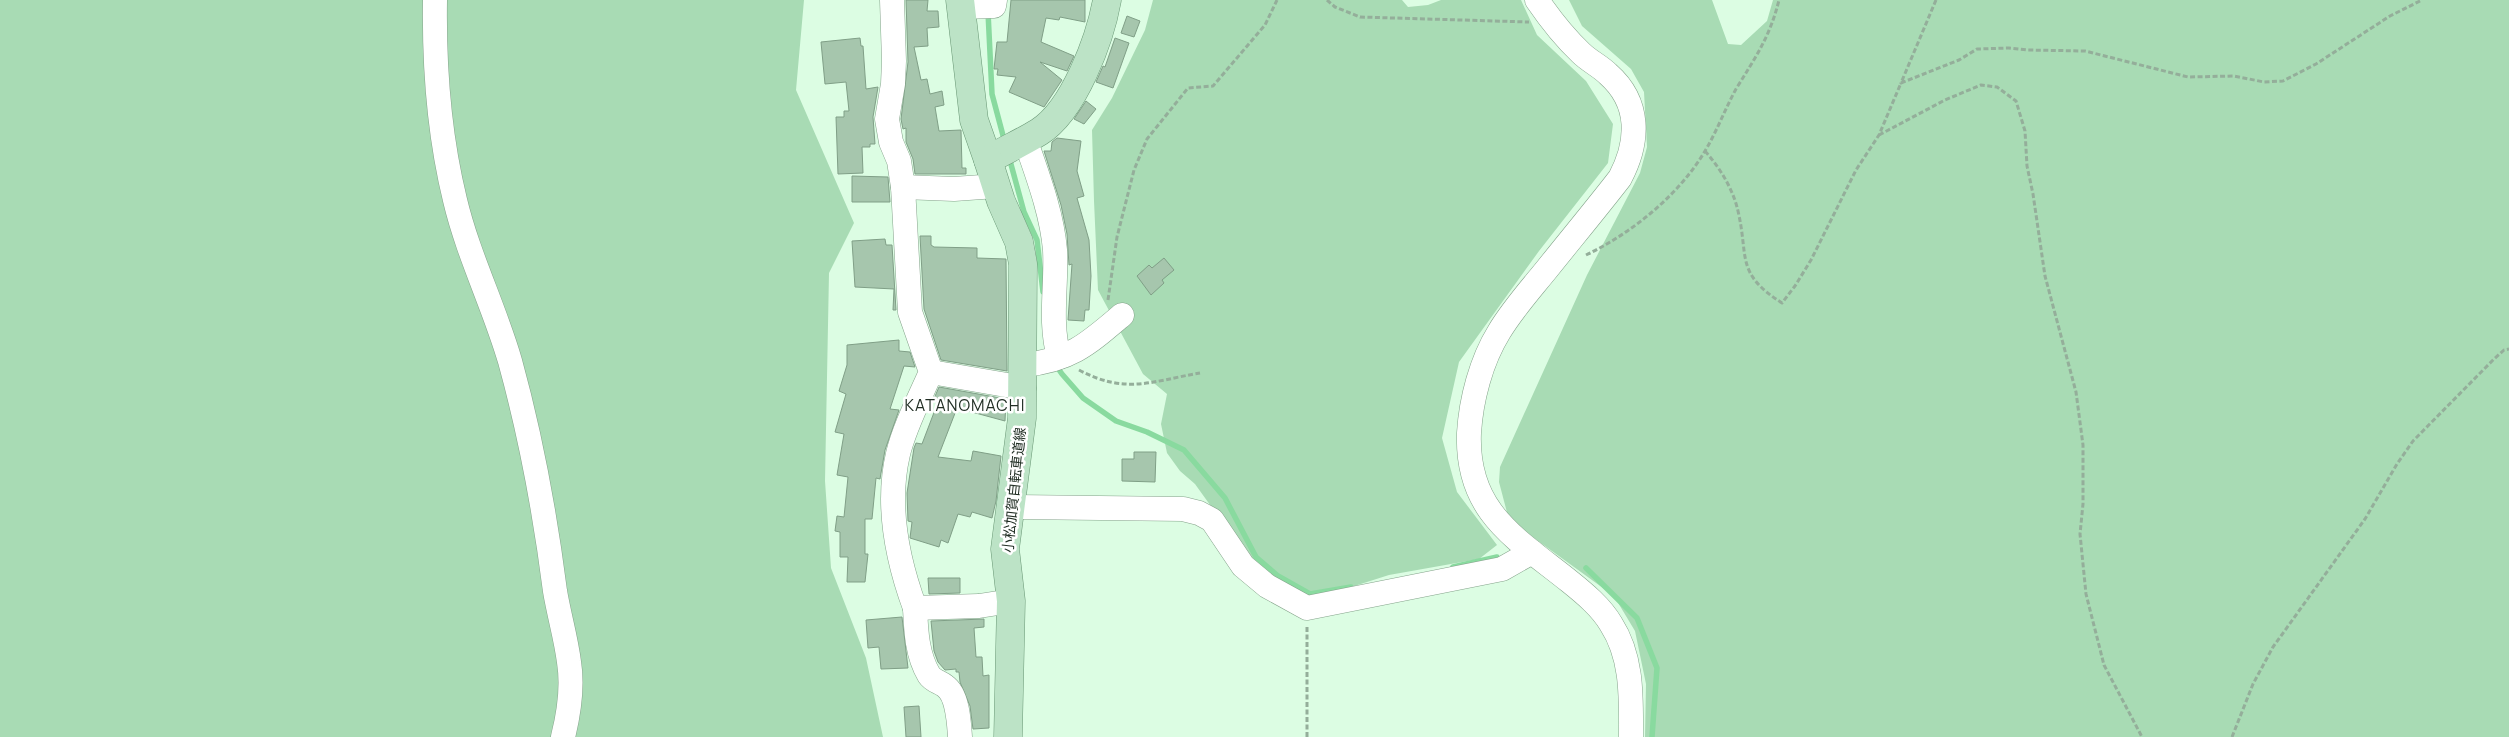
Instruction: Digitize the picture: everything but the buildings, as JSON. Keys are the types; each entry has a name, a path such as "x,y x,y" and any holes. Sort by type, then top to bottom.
{"main road":[{"path":"988,160 1040,132 1068,99 1093,51 1107,0"},
{"name":"小松加賀自転車道線","path":"961,4 974,120 996,186 1019,242 1023,264 1024,376 1005,549 1011,601 1008,737"}],"street":[{"path":"434,0 434,48 442,127 454,199 510,360 532,449 545,517 556,594 570,662 569,705 563,737"},
{"path":"892,0 894,69 887,119 890,142 899,162 903,187 910,312 931,372 898,452 892,494 894,526 915,608 918,645 930,678 946,686 951,692 956,707 960,737"},
{"path":"961,4 994,6 995,0"},
{"path":"1537,0 1554,24 1582,54 1608,73 1620,86 1629,102 1634,143 1630,159 1620,178 1517,306 1498,334 1476,388 1470,424 1468,457 1484,504 1511,535 1590,599 1611,623 1623,649 1631,680 1631,737"},
{"path":"1025,139 1046,209 1055,250 1053,337 1059,357"},
{"path":"903,187 954,189 996,186"},
{"path":"931,372 1024,376 1044,362 1078,351 1115,309"},
{"path":"1010,507 1183,509 1199,513 1212,520 1243,566 1267,586 1307,608 1502,568 1532,552"},
{"path":"915,608 979,606 1011,601"}],"path":[{"path":"1115,309 1121,222 1134,170 1147,139 1188,88 1213,86 1265,25 1276,0"},
{"path":"1326,0 1335,7 1360,17 1476,19 1554,24"},
{"path":"1581,257 1637,225 1681,184 1706,151 1721,116 1763,46 1779,0"},
{"path":"1706,151 1730,188 1738,211 1741,242 1748,271 1761,289 1782,302 1807,267 1856,170 1878,135 1936,0"},
{"path":"1901,83 1959,60 1977,49 2009,48 2085,51 2188,77 2234,76 2264,82 2283,81 2316,64 2390,16 2422,0"},
{"path":"1878,135 1945,100 1981,85 1997,87 2016,102 2025,131 2027,166 2044,276 2076,392 2083,446 2083,504 2080,534 2086,594 2104,664 2142,737"},
{"path":"2232,737 2254,684 2273,647 2359,527 2412,441 2494,359 2504,350 2509,349"},
{"path":"1059,357 1067,364 1106,383 1123,385 1141,384 1200,373"},
{"path":"1307,608 1307,737"}],"green space":[{"path":"0,0 804,0 796,90 854,223 829,273 825,481 831,568 866,658 883,737 0,737"},
{"path":"1153,0 1402,0 1408,7 1428,5 1441,0 1521,0 1537,35 1586,81 1613,124 1608,163 1539,251 1459,362 1442,438 1457,492 1497,545 1479,559 1389,575 1326,595 1301,595 1251,562 1195,484 1180,471 1167,453 1161,424 1167,394 1143,374 1098,290 1094,201 1092,130 1112,98 1145,30"},
{"path":"1569,0 1712,0 1728,44 1741,45 1767,21 1773,0 2509,0 2509,737 1645,737 1646,684 1635,631 1614,596 1509,520 1499,482 1500,467 1587,275 1640,173 1647,147 1644,92 1631,69 1582,26"}],"waterway":[{"path":"988,12 992,94 1005,143"},
{"path":"1009,157 1024,212 1037,240 1043,292"},
{"path":"1055,364 1083,398 1116,421 1147,432 1184,450 1225,498 1256,557 1278,576 1310,594 1351,587"},
{"path":"1453,567 1497,557"},
{"path":"1586,568 1637,618 1657,668 1652,737"}],"district":[{"name":"KATANOMACHI","path":"965,405"}]}
